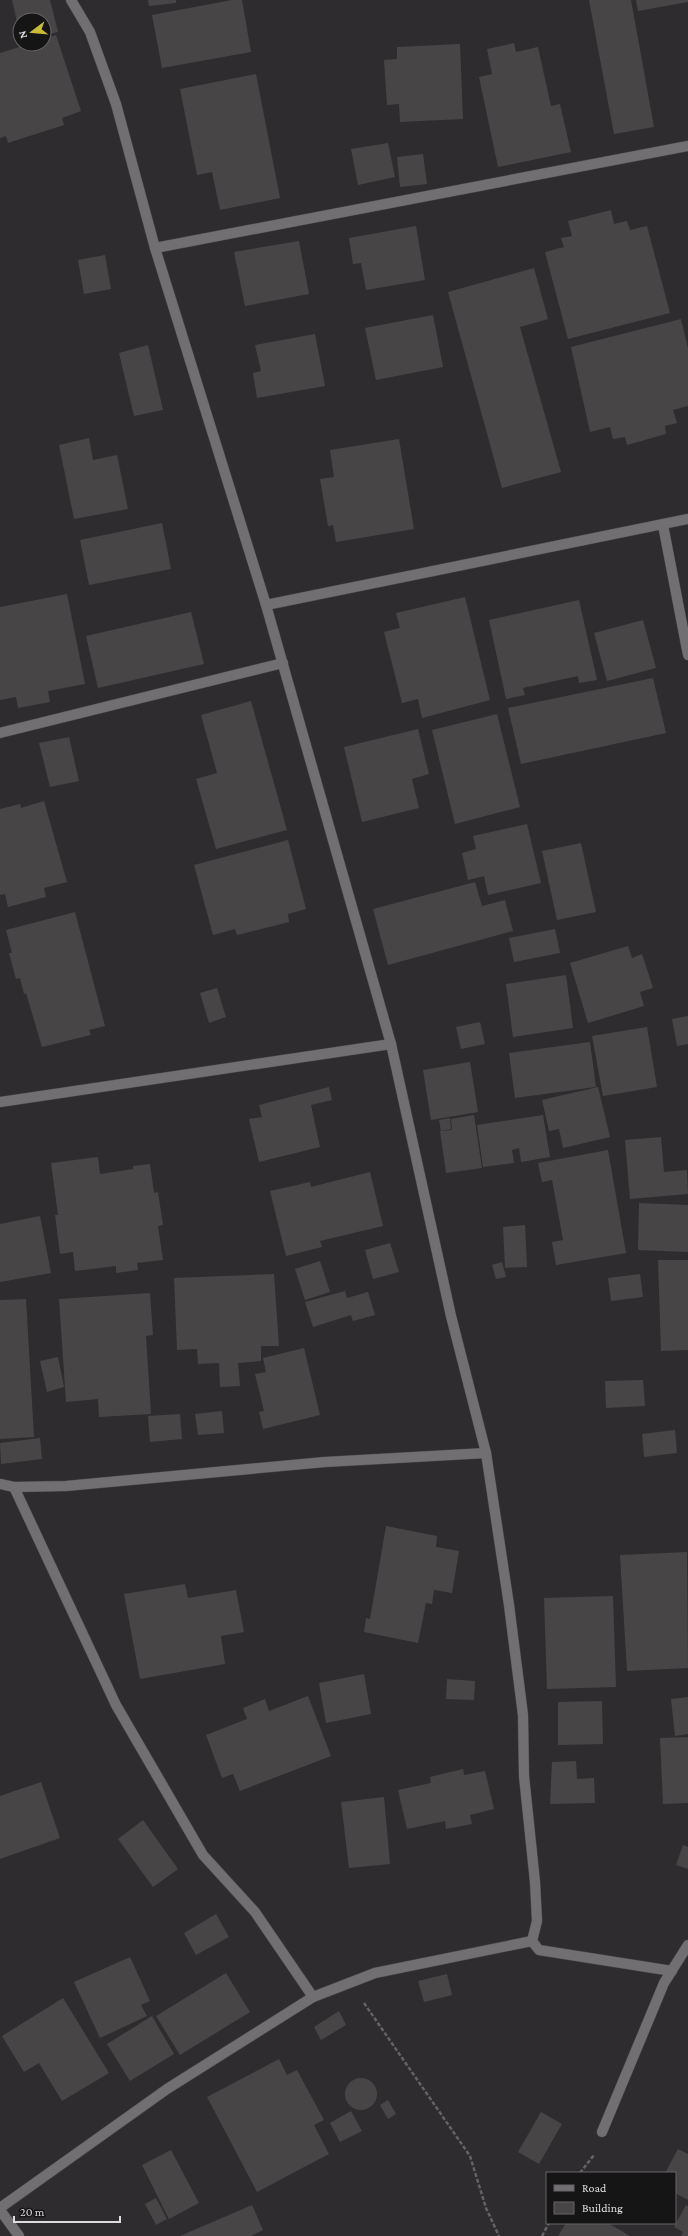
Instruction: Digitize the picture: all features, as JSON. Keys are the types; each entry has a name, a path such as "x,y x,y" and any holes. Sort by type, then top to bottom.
{"street":[{"path":"71,0 90,32 116,104 155,248 266,605 391,1044 451,1316 486,1453 510,1605 523,1715 524,1776 535,1882 537,1920 532,1941"},
{"path":"155,248 688,146"},
{"path":"266,605 688,519"},
{"path":"663,525 688,655"},
{"path":"0,733 283,664"},
{"path":"0,1102 391,1044"},
{"path":"0,1484 14,1487 74,1486 325,1462 486,1453"},
{"path":"14,1487 116,1705 203,1855 255,1912 314,1997"},
{"path":"532,1941 539,1950 672,1971"},
{"path":"19,2236 0,2209 167,2089 314,1997 375,1973 532,1941"},
{"path":"602,2132 664,1983 688,1945"}],"path":[{"path":"350,1982 470,2156 486,2208 499,2236"},
{"path":"542,2236 548,2224"}],"building":[{"path":"12,0 50,0 58,32 52,33 52,12 15,12"},
{"path":"148,0 176,0 176,3 149,6"},
{"path":"232,0 242,0 251,52 162,68 152,15"},
{"path":"589,0 631,0 654,127 614,134"},
{"path":"636,0 688,0 688,2 638,11"},
{"path":"56,35 81,111 62,118 64,125 8,143 6,136 0,138 0,53 12,49 12,52 52,52 52,36"},
{"path":"514,43 516,52 538,47 551,106 560,104 571,152 498,167 479,77 492,74 487,49"},
{"path":"460,44 463,119 400,122 399,104 387,105 384,60 397,59 397,47"},
{"path":"256,74 280,198 220,210 212,172 197,175 180,89"},
{"path":"388,143 395,177 358,185 351,149"},
{"path":"423,154 427,184 400,187 397,157"},
{"path":"611,210 614,224 627,221 630,230 647,226 670,313 568,339 545,252 564,247 561,238 572,236 568,221"},
{"path":"416,226 425,280 366,290 361,263 353,264 349,238"},
{"path":"299,241 309,294 245,306 234,252"},
{"path":"105,255 111,289 84,294 78,260"},
{"path":"534,268 548,319 520,327 561,472 502,488 448,292"},
{"path":"433,315 443,367 376,380 365,328"},
{"path":"681,319 688,348 688,406 673,410 677,423 665,426 666,434 627,445 625,437 613,439 610,427 590,432 571,347"},
{"path":"315,334 325,386 257,398 253,373 261,371 255,345"},
{"path":"148,345 163,410 134,416 119,353"},
{"path":"89,438 93,460 117,455 128,509 74,519 59,445"},
{"path":"399,439 414,529 336,542 333,525 328,526 320,479 334,477 330,450"},
{"path":"162,523 171,569 89,585 80,540"},
{"path":"67,594 85,684 48,691 50,702 18,708 16,697 0,700 0,607"},
{"path":"465,597 490,700 422,718 418,699 402,703 384,632 400,628 396,613"},
{"path":"579,600 597,680 579,683 578,676 523,688 525,695 506,699 489,620"},
{"path":"191,612 204,664 98,688 86,636"},
{"path":"643,620 656,668 607,681 594,633"},
{"path":"653,678 666,733 521,764 508,708"},
{"path":"251,701 287,830 216,849 196,779 217,773 201,715"},
{"path":"497,714 520,807 455,824 432,730"},
{"path":"418,729 429,774 412,779 419,808 362,822 344,747"},
{"path":"69,737 79,781 50,787 39,743"},
{"path":"44,801 67,882 44,888 46,897 8,907 5,894 0,895 0,809 20,804 21,808"},
{"path":"527,824 541,883 488,895 484,876 468,880 462,853 476,849 473,836"},
{"path":"288,840 306,909 288,914 289,922 237,935 235,929 213,935 194,865"},
{"path":"581,843 596,912 557,920 542,851"},
{"path":"475,882 482,906 505,900 513,931 388,965 373,909"},
{"path":"75,912 105,1026 89,1030 91,1035 42,1047 26,993 24,994 20,978 16,979 9,953 12,953 6,930"},
{"path":"555,929 560,953 514,962 509,938"},
{"path":"628,946 632,958 642,954 653,988 640,992 644,1006 588,1023 570,963"},
{"path":"566,975 573,1028 513,1037 506,984"},
{"path":"217,988 226,1017 209,1023 200,993"},
{"path":"688,1016 688,1044 677,1046 672,1019"},
{"path":"480,1022 485,1044 461,1049 456,1027"},
{"path":"647,1027 657,1087 603,1096 592,1036"},
{"path":"590,1042 596,1087 515,1098 509,1053"},
{"path":"470,1062 478,1112 431,1120 423,1070"},
{"path":"329,1087 332,1100 311,1105 320,1147 259,1162 249,1119 262,1117 259,1105"},
{"path":"598,1087 610,1137 563,1148 559,1129 549,1131 542,1100"},
{"path":"474,1115 482,1168 446,1173 440,1131 452,1130 451,1119"},
{"path":"543,1115 550,1157 521,1162 519,1148 512,1150 514,1163 483,1167 477,1125"},
{"path":"450,1118 451,1129 441,1131 439,1120"},
{"path":"661,1137 664,1172 687,1170 688,1194 630,1199 625,1140"},
{"path":"608,1150 626,1253 556,1265 552,1242 563,1240 552,1180 542,1182 538,1163"},
{"path":"98,1157 100,1174 133,1169 133,1166 150,1164 154,1193 158,1192 163,1225 158,1226 163,1260 137,1263 138,1270 116,1273 116,1266 75,1271 73,1252 60,1254 55,1215 58,1215 51,1163"},
{"path":"370,1172 383,1226 320,1241 322,1247 286,1256 270,1191 310,1182 311,1187"},
{"path":"639,1203 688,1205 688,1252 638,1250"},
{"path":"40,1216 51,1273 0,1282 0,1224"},
{"path":"525,1225 527,1267 505,1268 503,1227"},
{"path":"390,1243 399,1272 373,1279 365,1250"},
{"path":"658,1260 688,1260 688,1350 661,1351"},
{"path":"320,1261 330,1292 305,1300 295,1269"},
{"path":"502,1262 506,1277 496,1279 492,1265"},
{"path":"274,1274 279,1346 261,1346 261,1361 238,1363 240,1386 220,1387 219,1363 198,1364 197,1349 177,1350 174,1278"},
{"path":"640,1274 643,1297 611,1301 608,1278"},
{"path":"345,1291 347,1298 368,1292 375,1315 353,1321 351,1315 313,1327 305,1302"},
{"path":"150,1293 153,1335 146,1336 151,1414 99,1417 98,1399 66,1402 59,1299"},
{"path":"26,1299 34,1437 0,1439 0,1300"},
{"path":"304,1348 320,1415 263,1429 259,1412 264,1411 255,1374 266,1372 263,1358"},
{"path":"58,1357 64,1387 47,1392 40,1361"},
{"path":"643,1380 645,1406 606,1408 605,1381"},
{"path":"222,1411 224,1433 198,1435 195,1414"},
{"path":"180,1414 182,1439 150,1442 148,1416"},
{"path":"675,1430 677,1453 644,1457 642,1434"},
{"path":"40,1438 42,1459 1,1464 0,1443"},
{"path":"386,1526 437,1536 436,1547 459,1551 452,1593 434,1590 432,1604 426,1603 418,1643 364,1632 366,1618 370,1619"},
{"path":"687,1552 688,1668 627,1671 620,1555"},
{"path":"185,1584 188,1598 236,1590 244,1632 221,1636 225,1664 140,1679 124,1594"},
{"path":"613,1596 616,1687 547,1689 544,1598"},
{"path":"364,1674 371,1714 326,1723 319,1683"},
{"path":"447,1679 475,1681 474,1700 446,1699"},
{"path":"308,1696 331,1756 240,1791 233,1774 222,1778 206,1735 247,1719 243,1708 265,1699 269,1711"},
{"path":"688,1697 688,1734 675,1736 671,1699"},
{"path":"602,1701 603,1744 558,1745 558,1702"},
{"path":"688,1737 688,1803 663,1804 660,1738"},
{"path":"576,1761 577,1779 594,1778 595,1803 550,1804 552,1762"},
{"path":"463,1769 464,1775 485,1771 494,1809 470,1815 472,1824 446,1829 445,1821 407,1829 398,1790 431,1783 430,1777"},
{"path":"41,1782 60,1838 0,1859 0,1796"},
{"path":"384,1797 390,1864 349,1868 341,1802"},
{"path":"143,1820 178,1869 153,1887 118,1839"},
{"path":"683,1845 688,1847 688,1869 676,1865"},
{"path":"216,1914 229,1937 196,1955 184,1933"},
{"path":"130,1957 150,2001 141,2005 147,2016 100,2038 74,1982"},
{"path":"226,1973 250,2012 180,2055 156,2016"},
{"path":"447,1974 452,1995 424,2002 418,1981"},
{"path":"63,1998 109,2073 62,2101 39,2063 24,2072 2,2036"},
{"path":"339,2011 346,2025 321,2040 314,2027"},
{"path":"152,2016 174,2054 130,2081 107,2044"},
{"path":"279,2059 287,2075 297,2070 324,2120 314,2125 329,2154 257,2192 207,2097"},
{"path":"358,2078 364,2078 374,2085 377,2094 376,2100 370,2107 364,2110 358,2110 348,2103 345,2097 345,2091 352,2081"},
{"path":"388,2100 396,2114 388,2119 380,2105"},
{"path":"351,2111 362,2131 340,2142 330,2123"},
{"path":"541,2112 562,2124 539,2164 518,2152"},
{"path":"678,2149 688,2154 688,2200 676,2194 676,2172 666,2172"},
{"path":"171,2150 199,2203 169,2219 142,2165"},
{"path":"156,2198 167,2219 156,2225 145,2204"},
{"path":"252,2205 263,2230 251,2236 180,2236"},
{"path":"686,2205 688,2206 688,2236 681,2236 683,2232 674,2227"},
{"path":"565,2224 610,2224 630,2236 558,2236"}]}
